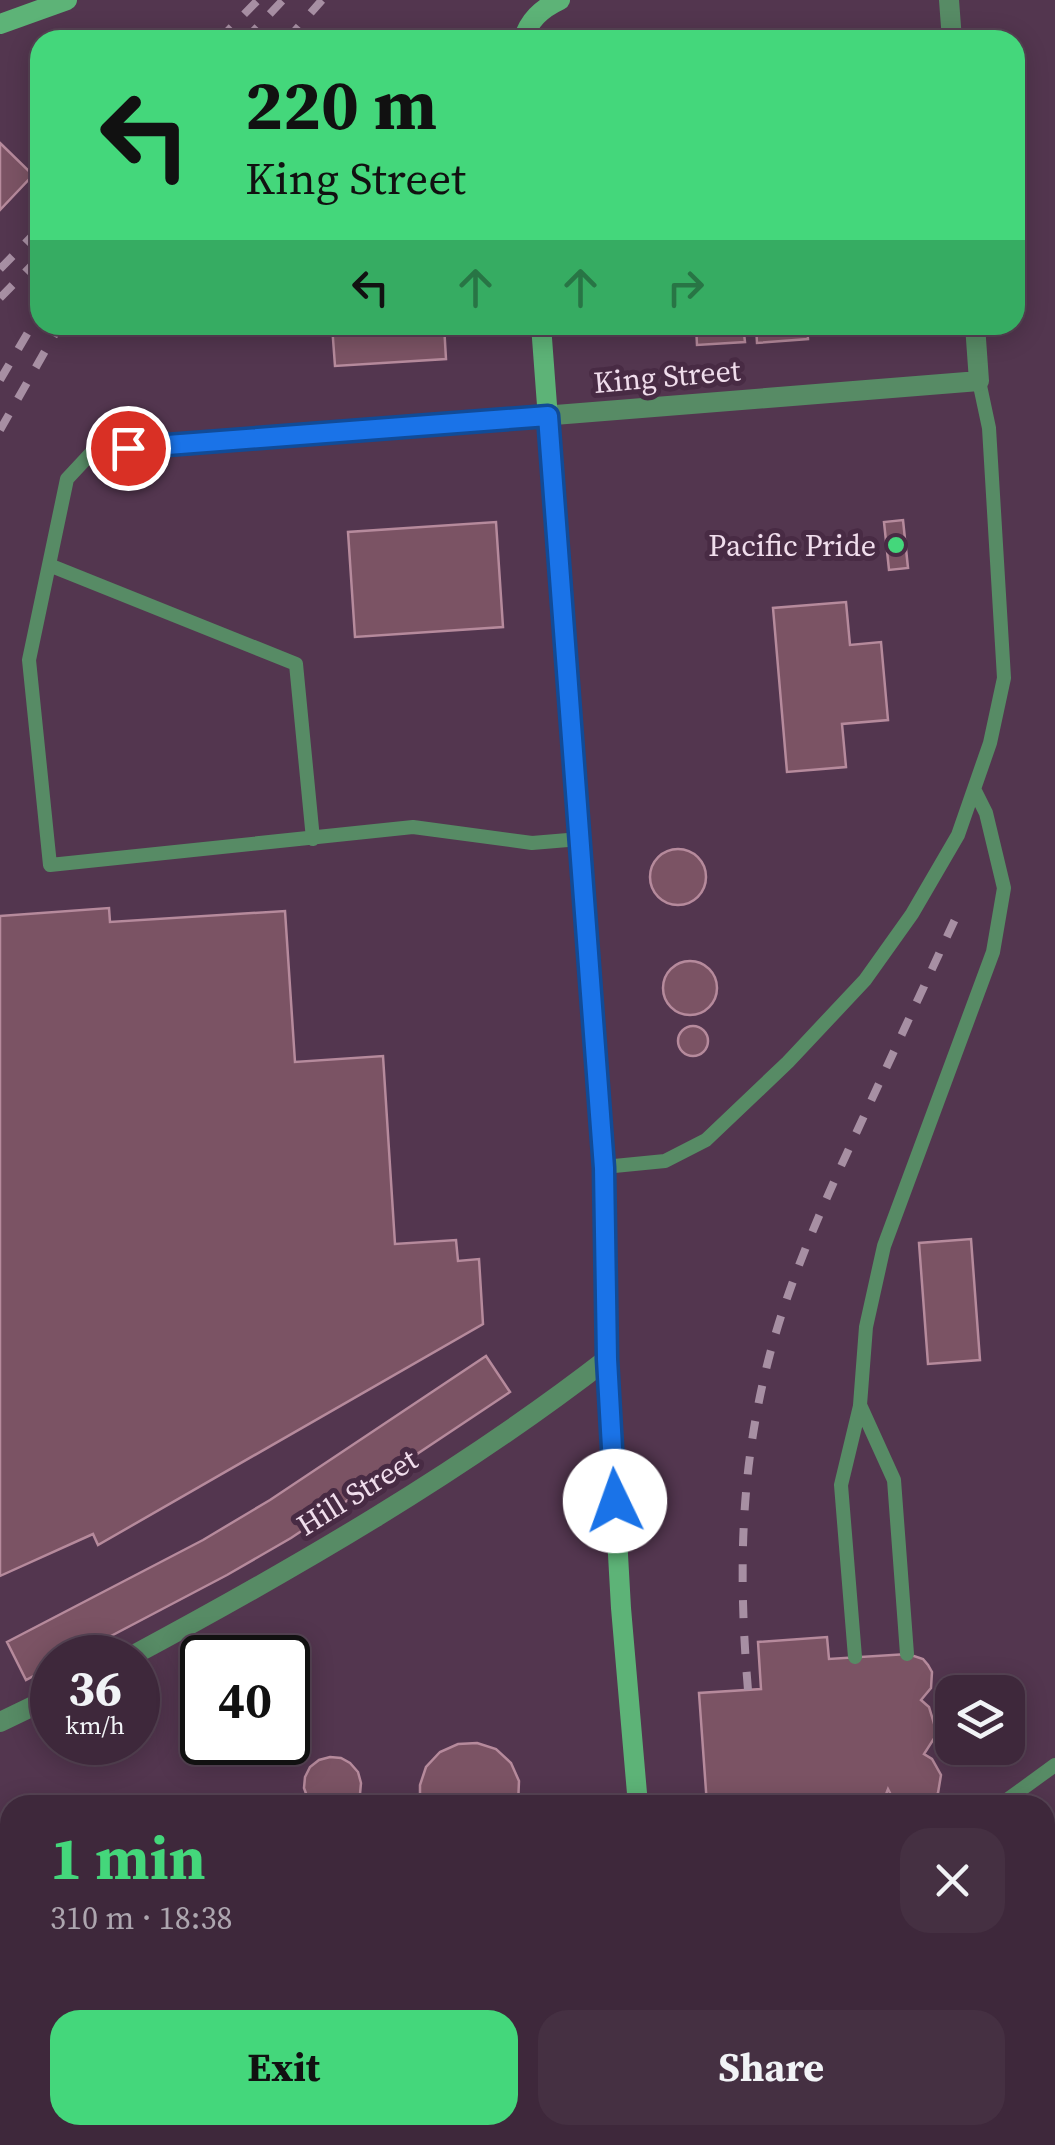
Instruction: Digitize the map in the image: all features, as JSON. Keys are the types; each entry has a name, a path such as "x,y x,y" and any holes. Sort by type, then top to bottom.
{"street":[{"path":"0,24 67,0"},
{"path":"948,0 951,30"},
{"path":"527,30 550,5"},
{"path":"542,335 604,1168 607,1359 621,1608 637,1795"},
{"path":"976,335 979,381"},
{"name":"King Street","path":"180,444 979,381"},
{"name":"Hill Street","path":"160,1641 258,1588 473,1455 607,1359"},
{"path":"0,1722 30,1708"}],"lane":[{"path":"604,1168 665,1161 706,1140 788,1062 865,980 912,914 958,835 990,744 1004,678 989,428 979,381"},
{"path":"180,444 94,450 67,478 29,660 50,865 413,828 532,843 580,838"},
{"path":"49,565 296,664 314,838"},
{"path":"855,1657 841,1485 860,1405 866,1328 884,1246 994,952 1004,888 986,813 974,789"},
{"path":"860,1405 894,1480 907,1654"},
{"path":"1014,1795 1055,1765"}],"building":[{"path":"0,143 30,172 30,178 0,210"},
{"path":"333,335 445,335 446,359 335,366"},
{"path":"696,335 744,335 745,342 697,345"},
{"path":"757,335 808,335 808,339 757,343"},
{"name":"Pacific Pride","path":"903,520 908,568 889,570 884,522"},
{"path":"496,522 503,627 355,637 348,532"},
{"path":"846,602 850,645 881,642 888,720 842,724 846,767 787,772 773,608"},
{"path":"678,849 698,857 706,877 698,897 678,905 658,897 650,877 658,857"},
{"path":"109,908 110,922 285,911 295,1062 383,1056 395,1244 456,1240 458,1261 479,1259 483,1324 98,1545 93,1534 0,1576 0,916"},
{"path":"690,961 709,969 717,988 709,1007 690,1015 671,1007 663,988 671,969"},
{"path":"693,1026 704,1030 708,1041 704,1052 693,1056 682,1052 678,1041 682,1030"},
{"path":"971,1239 980,1360 928,1364 919,1243"},
{"path":"486,1356 510,1392 291,1538 113,1635 30,1635 30,1678 26,1680 7,1642 203,1540"},
{"path":"827,1637 829,1659 908,1654 923,1659 932,1672 931,1688 921,1700 929,1707 935,1727 935,1737 924,1754 932,1759 941,1775 938,1793 891,1795 888,1789 886,1795 706,1795 699,1693 761,1689 758,1642"},
{"path":"477,1743 496,1749 511,1763 519,1781 518,1795 420,1795 426,1767 440,1752 458,1744"},
{"path":"341,1758 350,1763 358,1772 359,1795 307,1795 305,1777 319,1760"}],"railway":[{"path":"229,30 258,0"},
{"path":"254,30 283,0"},
{"path":"296,30 322,0"},
{"path":"0,269 30,238"},
{"path":"0,298 30,267"},
{"path":"0,380 30,329"},
{"path":"0,430 54,335"},
{"path":"748,1690 744,1518 753,1435 771,1350 825,1202 957,915"}],"place":[{"name":"Pacific Pride","path":"896,545"}],"route":[{"path":"128,448 548,416 604,1168 607,1359 615,1501"}]}
